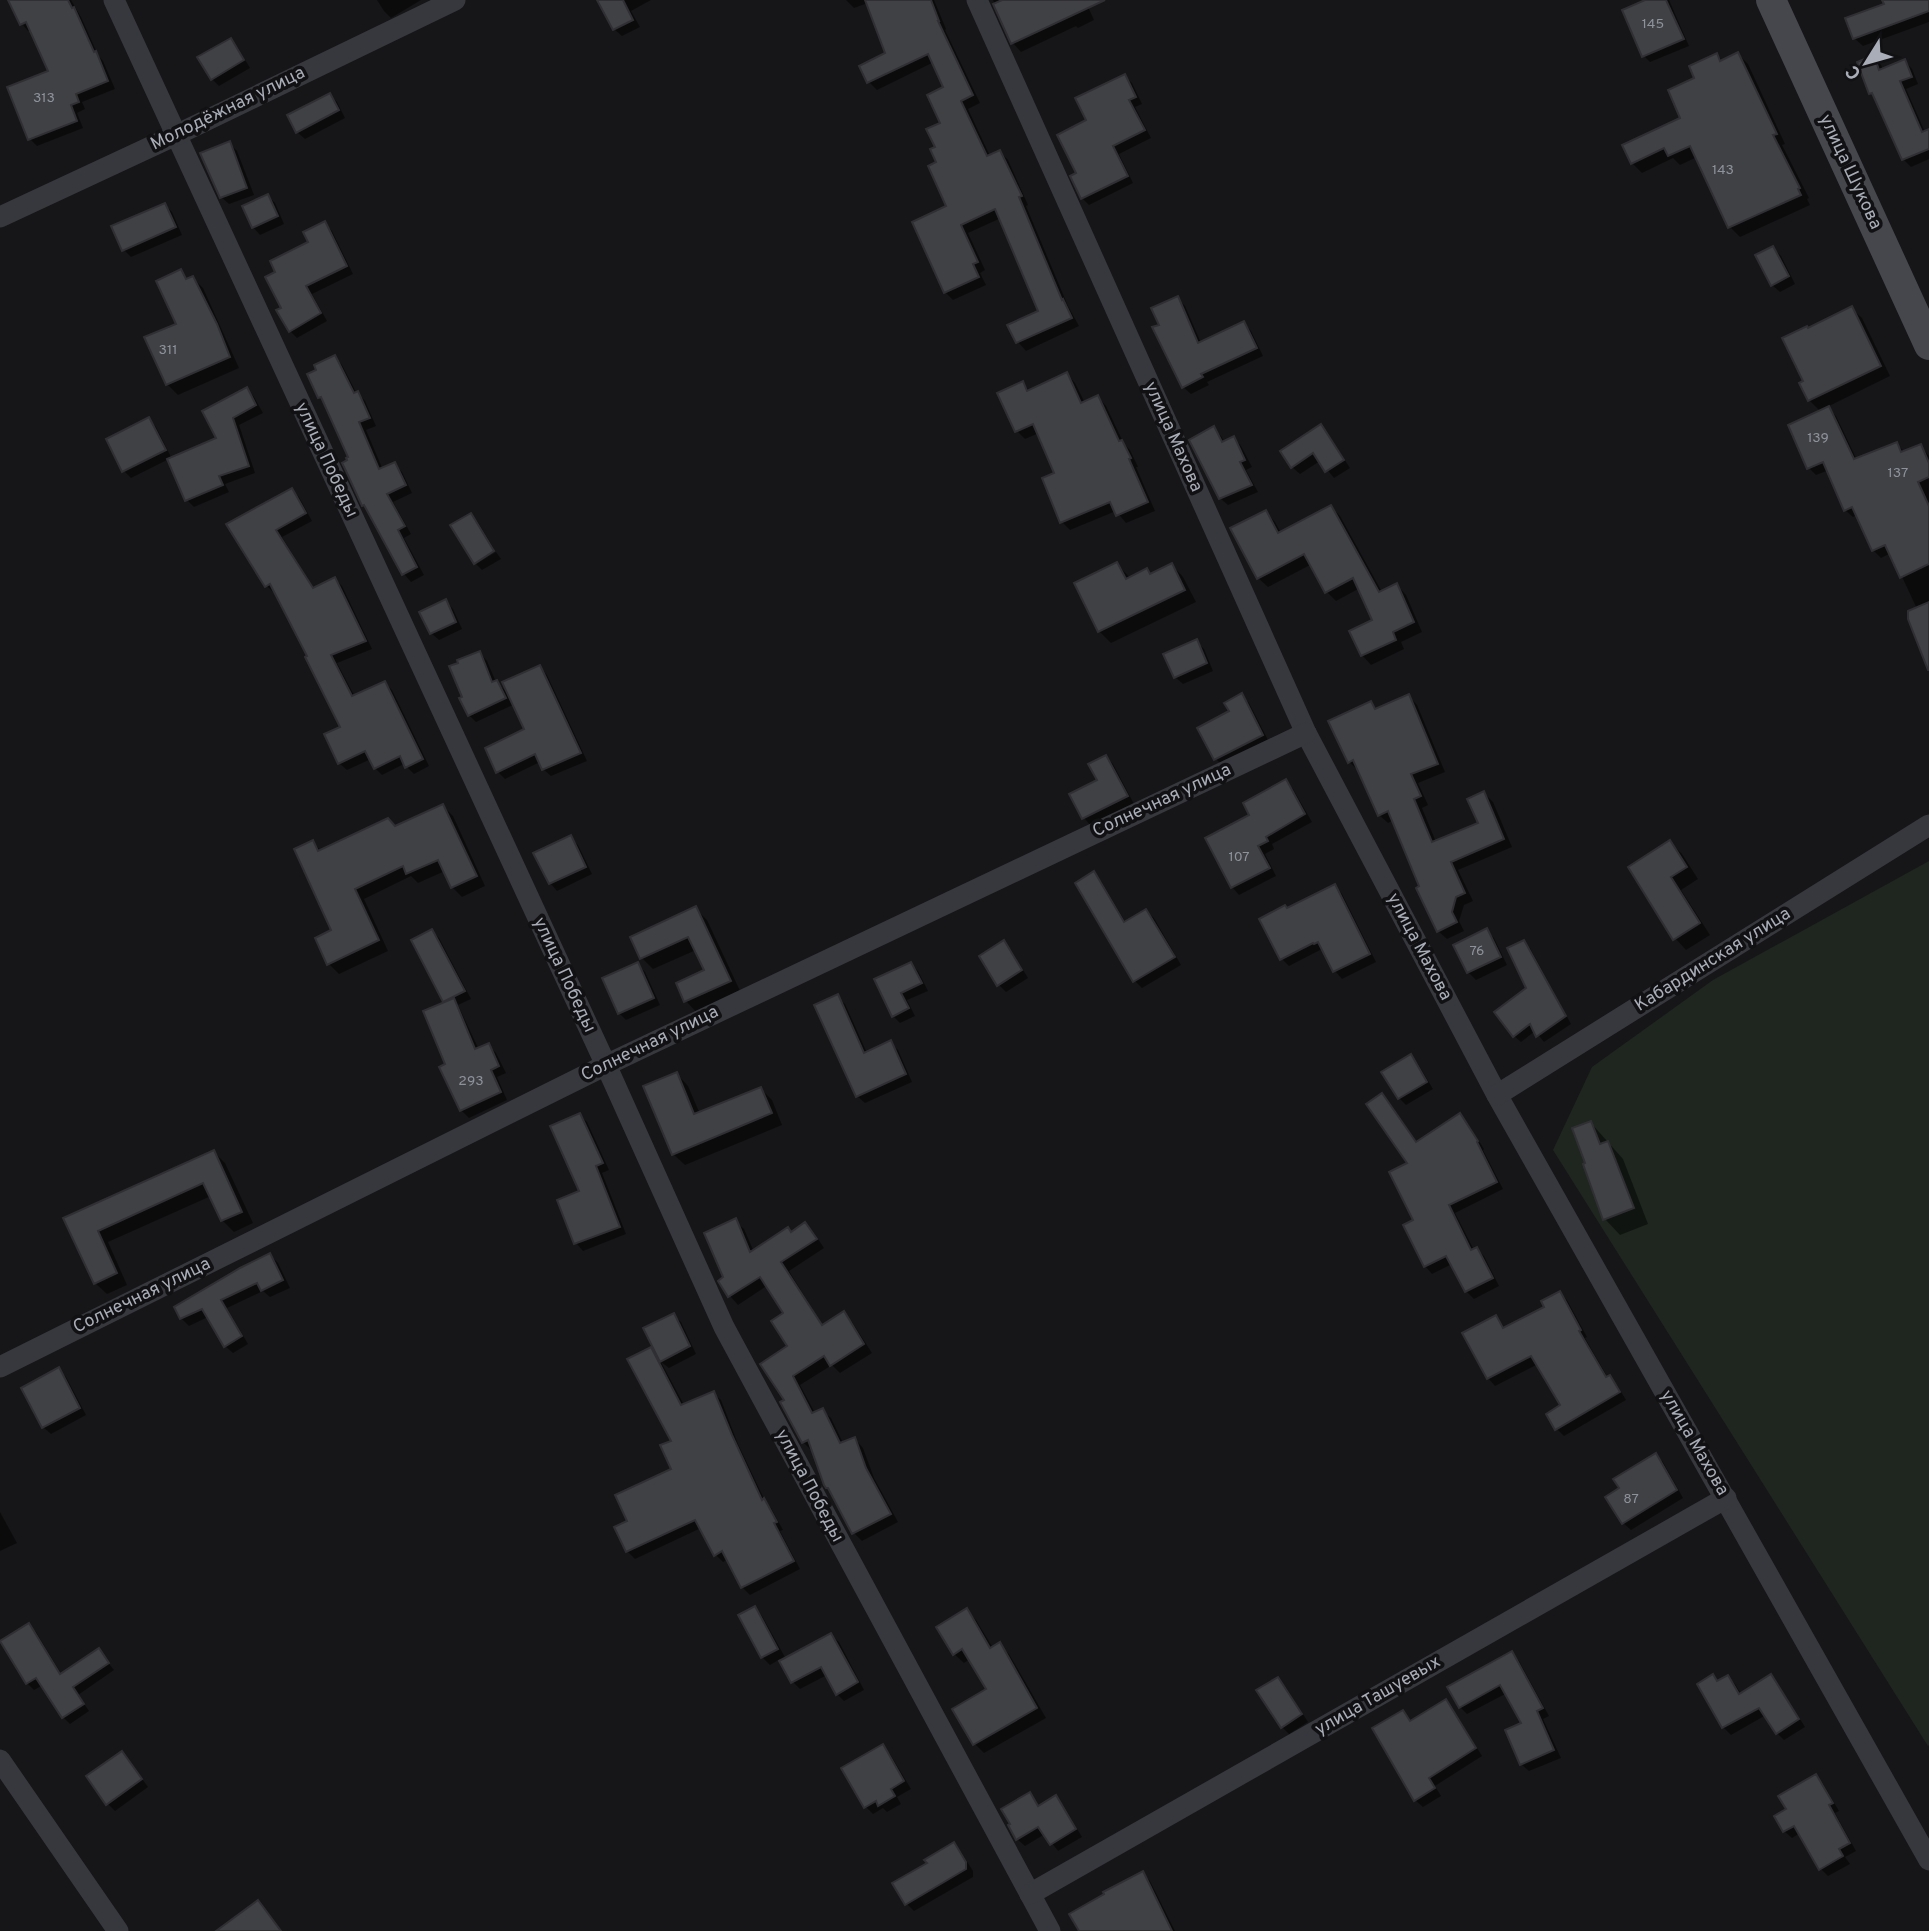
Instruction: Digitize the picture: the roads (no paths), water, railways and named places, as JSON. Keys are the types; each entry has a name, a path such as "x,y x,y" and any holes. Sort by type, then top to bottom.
{"main road":[{"name":"улица Шукова","path":"1771,0 1929,345"}],"street":[{"name":"улица Победы","path":"114,0 606,1065 724,1327 1050,1931"},
{"name":"Молодёжная улица","path":"0,216 176,135 455,0"},
{"name":"улица Махова","path":"977,0 1306,733 1497,1095 1929,1860"},
{"name":"Солнечная улица","path":"0,1367 606,1065 1306,733"},
{"name":"Кабардинская улица","path":"1497,1095 1929,825"},
{"name":"улица Ташуевых","path":"1030,1894 1726,1498"},
{"path":"0,1760 118,1931"}]}
